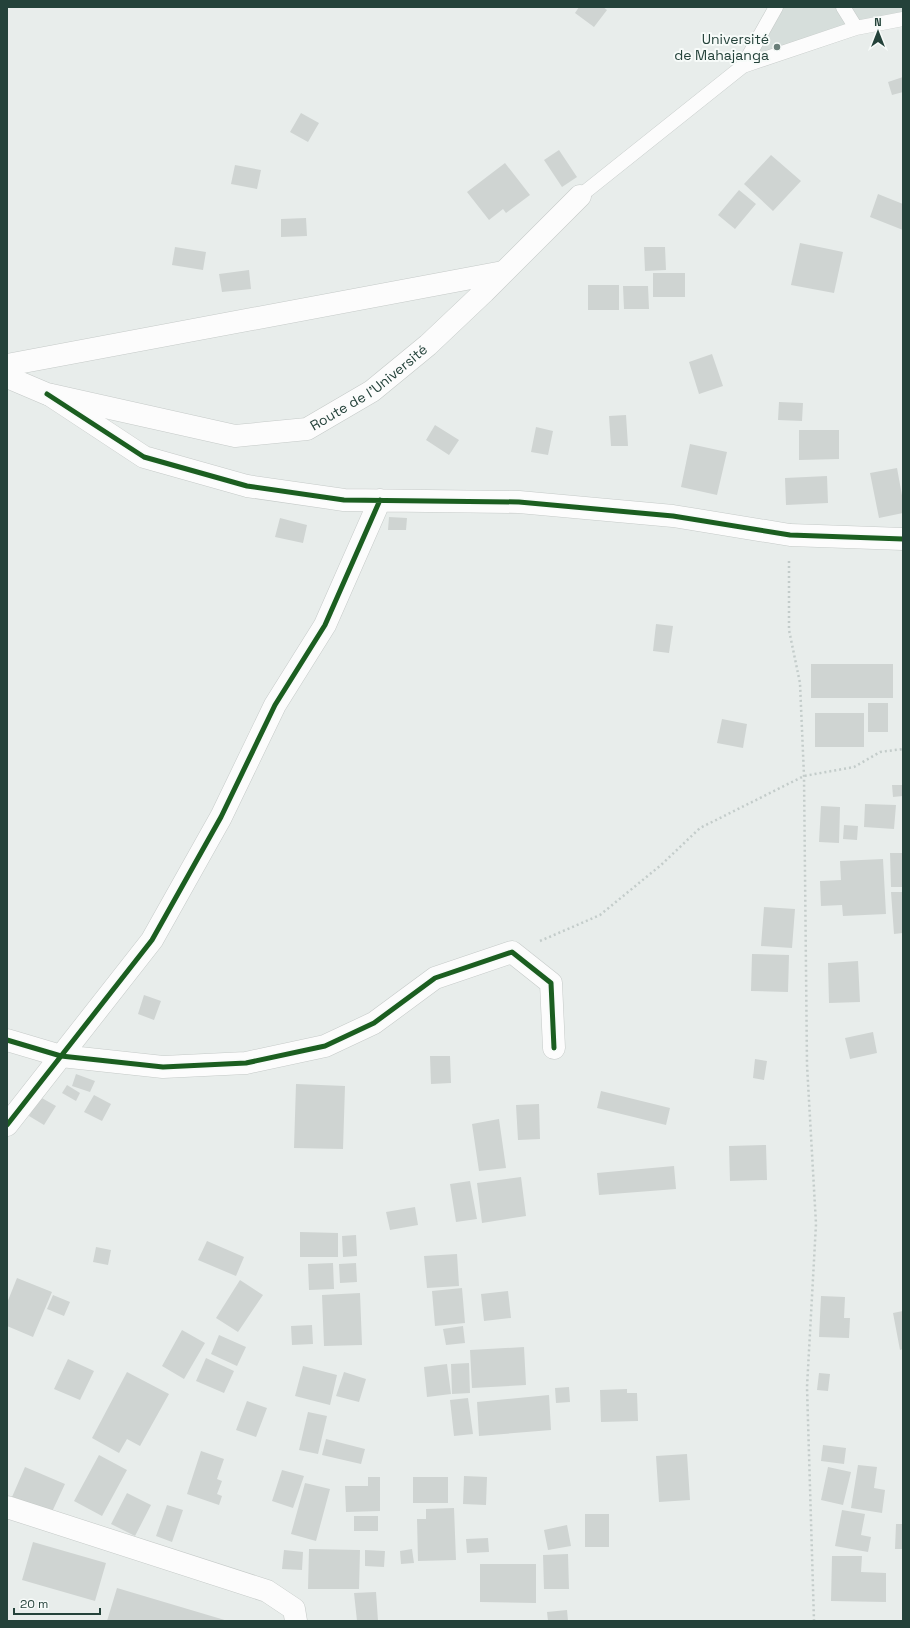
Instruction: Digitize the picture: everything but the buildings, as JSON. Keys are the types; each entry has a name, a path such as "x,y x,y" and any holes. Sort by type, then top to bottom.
{"street":[{"name":"Route de l'Université","path":"7,377 48,394 235,436 307,429 372,391 428,345 580,196"},
{"path":"7,365 503,272"},
{"path":"48,394 144,457 247,486 344,500 519,502 673,516 790,535 903,539"},
{"path":"7,1124 152,940 221,817 275,705 325,626 380,500"},
{"path":"7,1040 61,1056 163,1067 246,1063 325,1046 374,1023 435,978 512,952 551,983 554,1048"},
{"path":"7,1507 267,1590 294,1609 296,1621"}],"lane":[{"path":"743,66 776,7"},
{"path":"843,7 856,28"},
{"path":"580,196 743,66 856,28 903,19"}],"path":[{"path":"790,535 789,630 800,683 804,776 807,1065 816,1224 807,1387 814,1621"},
{"path":"512,952 600,915 662,865 700,828 804,776 854,767 880,752 903,749"}],"shaded area":[{"name":"Université de Mahajanga","path":"776,7 903,7 903,19 743,66"}],"cycle path":[{"path":"47,394 144,457 247,486 344,500 519,502 673,516 790,535 903,539"},
{"path":"7,1125 152,940 221,817 275,705 325,625 380,500"},
{"path":"7,1040 61,1056 163,1067 246,1063 325,1046 374,1023 435,978 512,952 551,983 554,1048"}],"place":[{"name":"Université de Mahajanga","path":"777,47"}]}
